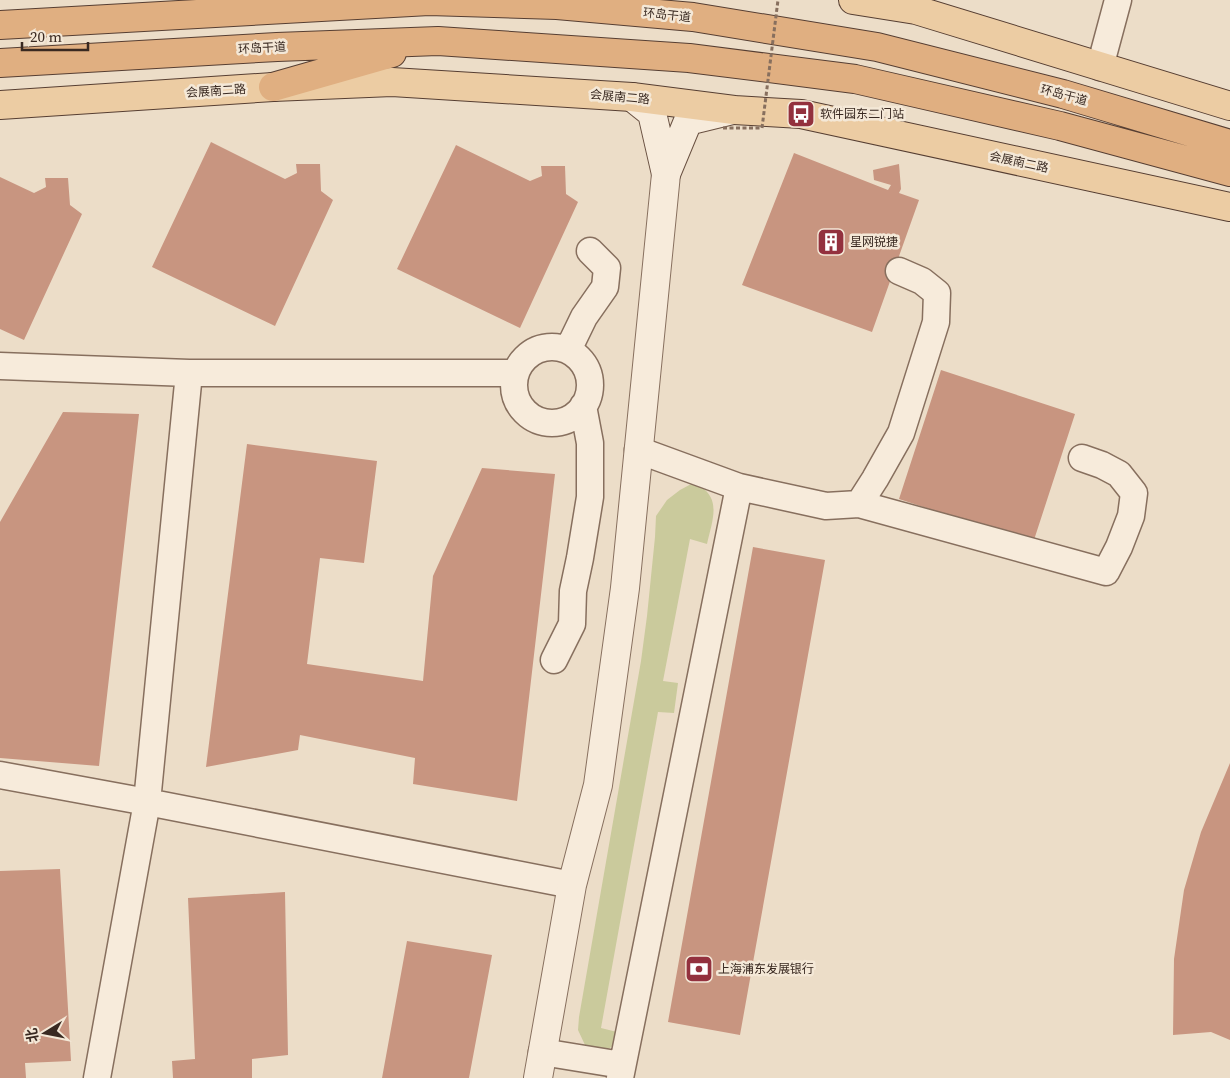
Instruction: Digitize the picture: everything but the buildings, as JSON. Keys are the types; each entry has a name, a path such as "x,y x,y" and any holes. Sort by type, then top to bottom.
{"highway":[{"name":"环岛干道","path":"0,25 428,0 557,5 693,17 877,48 1062,94 1230,144"},
{"name":"环岛干道","path":"0,63 277,47 438,41 689,58 855,79 1060,126 1230,172"},
{"path":"274,86 438,41"}],"main road":[{"path":"853,0 916,10 1230,106"},
{"name":"会展南二路","path":"0,105 274,86 392,82 632,97 728,119 801,114 1230,207"}],"street":[{"path":"1100,66 1118,0"},
{"path":"632,97 652,113 666,174"},
{"path":"538,1078 572,885 598,785 625,588 666,174 688,121 728,119"},
{"path":"568,350 584,317 605,288 607,268 590,251"},
{"path":"859,504 901,433 936,322 937,293 922,281 899,271"},
{"path":"556,347 568,350 581,361 588,373 590,385 583,406 579,412 568,420 549,424 535,420 518,403 514,390 515,373 528,355 540,349 556,347"},
{"path":"0,366 189,373 515,373"},
{"path":"97,1078 147,802 189,373"},
{"path":"554,660 572,624 573,590 590,496 590,443 583,406"},
{"path":"638,450 739,486 826,506 859,504 1106,572 1119,547 1131,516 1134,493 1119,474 1102,465 1082,458"},
{"path":"542,1052 621,1072 739,486"},
{"path":"0,775 572,885"}],"path":[{"path":"728,119 762,128 778,0"}],"green space":[{"path":"693,483 709,494 714,508 712,525 707,544 690,539 663,681 678,683 674,713 658,712 601,1028 617,1032 616,1038 610,1048 594,1053 585,1045 578,1030 579,1017 641,661 656,516 667,500"}],"place":[{"name":"软件园东二门站","path":"801,114"},
{"name":"星网锐捷","path":"831,242"},
{"name":"上海浦东发展银行","path":"699,969"}]}
